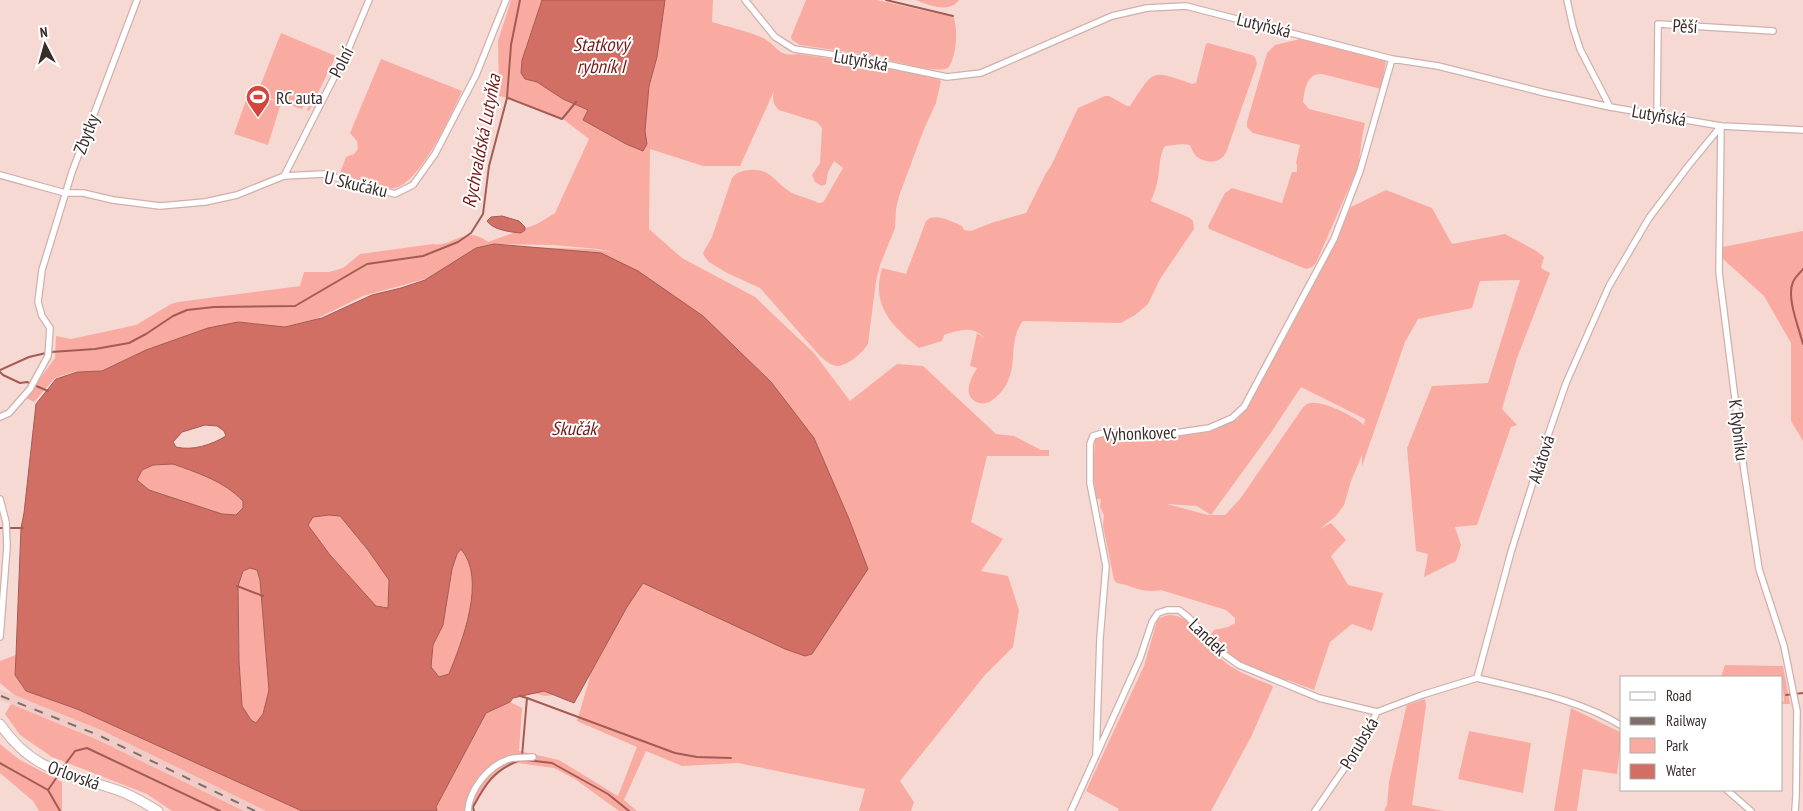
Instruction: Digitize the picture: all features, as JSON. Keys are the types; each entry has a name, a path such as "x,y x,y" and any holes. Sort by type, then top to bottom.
{"main road":[{"name":"Orlovská","path":"0,724 19,748 44,765 77,779 119,790 158,811"}],"street":[{"name":"Zbytky","path":"0,417 8,413 30,389 48,356 50,328 42,316 38,302 42,270 72,172 137,0"},
{"name":"Polní","path":"284,176 348,50 369,0"},
{"name":"U Skučáku","path":"0,175 65,193 83,193 113,200 160,206 205,202 237,195 284,176 323,174 395,194 412,185 435,154 476,75 506,0"},
{"name":"Lutyňská","path":"746,0 775,37 794,49 856,58 947,77 981,72 1112,16 1147,8 1187,3 1392,59 1438,66 1610,107 1721,126"},
{"path":"1567,0 1580,49 1610,107"},
{"name":"Pěší","path":"1657,115 1658,24 1773,31"},
{"name":"Vyhonkovec","path":"1072,811 1096,756 1100,638 1106,566 1090,483 1090,444 1093,436 1103,433 1161,435 1209,428 1232,418 1244,407 1334,239 1360,171 1392,59"},
{"path":"1721,126 1803,130"},
{"name":"Akátová","path":"1477,678 1511,552 1566,383 1605,295 1649,218 1721,126"},
{"name":"K Rybníku","path":"1721,126 1719,272 1744,470 1759,569 1781,638 1797,711 1795,811"},
{"path":"0,499 6,522 7,547 0,637"},
{"name":"Landek","path":"1096,756 1140,658 1152,622 1158,613 1167,610 1179,610 1239,666 1319,698 1377,712"},
{"path":"1477,678 1543,694 1573,704 1620,725"},
{"name":"Porubská","path":"1315,811 1361,744 1377,712 1422,695 1477,678"},
{"path":"468,811 471,796 482,780 498,765 509,759 530,758"},
{"path":"1728,791 1751,811"}],"shaded area":[{"path":"0,690 101,730 266,811 244,811 96,739 0,700"}],"green space":[{"path":"511,0 542,0 525,49 525,79 537,82 563,99 588,110 583,120 647,144 645,132 649,86 657,57 664,0 713,0 712,22 765,39 782,53 849,61 937,78 941,81 936,103 924,129 899,196 895,228 880,265 876,281 868,344 855,358 838,366 833,365 820,356 760,288 727,273 709,262 703,253 712,237 732,178 739,172 749,170 763,171 792,193 818,203 824,201 843,168 834,161 828,172 826,184 822,186 815,182 812,175 820,163 822,128 817,122 779,110 775,106 774,91 740,166 703,166 650,149 649,229 682,258 755,297 814,353 850,401 897,364 923,366 996,434 1014,436 1041,450 1049,450 1049,456 987,456 971,522 1003,539 981,571 1008,576 1019,610 1013,647 985,675 900,781 914,802 911,811 859,811 865,789 738,763 682,766 646,751 624,800 637,811 619,811 575,779 554,768 518,763 506,766 488,784 472,811 437,811 436,807 486,713 510,702 522,708 519,751 559,760 618,796 637,747 577,721 590,677 562,694 545,696 464,674 452,668 449,675 438,677 431,667 433,645 443,625 452,569 457,554 461,549 465,554 486,246 592,249 617,253 598,249 553,245 494,244 476,248 429,278 363,296 314,320 285,327 238,322 193,333 146,350 102,371 76,371 55,378 34,402 26,398 55,358 56,336 71,339 136,325 171,304 178,302 300,286 304,272 329,272 343,268 360,254 446,243 472,235 488,242 537,224 555,213 589,139 563,119 516,100 499,96 498,41"},
{"path":"806,0 877,0 953,17 956,36 955,51 951,64 948,68 928,69 879,56 800,45 792,40 791,37"},
{"path":"916,0 959,0 950,7 939,7"},
{"path":"281,33 336,56 309,111 307,110 311,103 303,100 302,104 304,105 302,109 257,94"},
{"path":"1300,39 1386,61 1381,89 1322,74 1313,76 1307,83 1303,102 1309,109 1365,123 1358,167 1316,263 1306,269 1209,229 1208,226 1225,193 1232,188 1282,203 1292,172 1297,172 1296,163 1300,145 1253,133 1247,127 1247,122 1267,53 1275,45"},
{"path":"1206,44 1252,55 1255,57 1257,64 1223,157 1212,162 1200,159 1193,152 1190,145 1187,144 1165,146 1163,150 1157,184 1151,201 1190,218 1193,221 1194,229 1160,279 1148,304 1135,315 1121,323 1023,321 1015,340 1008,382 1001,392 988,403 976,402 969,395 969,386 977,368 970,366 977,333 984,338 976,331 960,330 944,335 942,341 919,348 892,323 881,304 879,281 882,268 906,274 926,221 930,218 944,219 962,226 964,230 971,231 1026,213 1051,166 1078,108 1105,96 1130,106 1144,85 1154,76 1168,76 1192,84 1196,83"},
{"path":"381,59 462,91 427,157 409,179 395,188 381,188 340,173 346,157 354,154 358,149 357,141 350,133"},
{"name":"RC auta","path":"249,92 281,103 268,145 234,134"},
{"path":"1386,190 1432,208 1452,244 1505,234 1544,257 1541,268 1550,273 1517,358 1502,409 1517,425 1511,427 1477,525 1455,527 1461,545 1456,561 1424,577 1428,554 1416,551 1407,448 1432,386 1488,383 1520,280 1480,281 1472,308 1418,319 1405,342 1362,466 1362,455 1351,481 1344,505 1336,516 1320,529 1331,523 1346,540 1331,556 1348,585 1383,593 1372,631 1352,624 1330,642 1314,690 1288,680 1261,674 1236,661 1222,650 1211,634 1214,630 1228,627 1235,623 1235,618 1226,610 1161,590 1144,590 1117,583 1114,580 1103,526 1104,515 1100,507 1101,499 1096,499 1093,472 1095,439 1098,436 1155,438 1210,429 1238,419 1351,207","holes":["1301,387 1365,419 1364,425 1345,413 1328,406 1313,403 1307,404 1240,499 1225,515 1211,515 1270,434","1167,504 1197,506 1211,515"]},
{"path":"1803,231 1803,441 1791,421 1791,343 1764,296 1723,259 1723,247"},
{"path":"173,464 210,478 228,488 244,501 244,508 236,515 222,514 149,490 137,480 142,470 153,465"},
{"path":"340,516 368,550 389,580 388,608 376,606 330,555 308,524 313,517"},
{"path":"250,568 257,570 260,580 269,690 263,714 256,723 251,720 242,706 239,661 238,586 243,571"},
{"path":"1168,615 1178,616 1194,626 1219,656 1231,667 1273,687 1251,737 1211,811 1118,811 1119,809 1086,791 1144,666 1157,621"},
{"path":"16,655 15,675 26,691 77,709 302,811 266,811 101,730 14,695 0,683 0,661"},
{"path":"1725,665 1783,666 1790,704 1783,704 1783,676 1721,676"},
{"path":"1425,699 1426,706 1412,805 1444,811 1384,811 1387,805 1389,782 1407,705"},
{"path":"11,704 96,739 244,811 172,811 147,794 52,757 20,735 5,714"},
{"path":"1571,708 1620,732 1617,774 1583,769 1577,811 1554,811"},
{"path":"1469,731 1531,743 1523,793 1458,779"},
{"path":"0,744 20,760 62,782 62,811 39,811 33,801 0,773"}],"water":[{"name":"Statkový rybník I","path":"542,0 665,0 657,57 649,86 645,131 647,144 643,151 626,144 583,120 588,110 563,99 537,82 525,79 521,73 522,60"},
{"path":"502,216 519,221 525,227 525,230 521,233 502,230 493,227 487,221 491,217"},
{"name":"Skučák","path":"494,244 601,253 638,271 703,316 771,382 814,438 868,569 812,654 805,656 785,649 643,583 627,607 574,703 544,691 513,698 510,702 486,713 436,807 437,811 302,811 77,709 26,691 15,675 21,528 36,404 56,379 77,372 102,371 146,350 208,328 238,322 285,327 322,318 372,295 425,280 476,248","holes":["205,425 217,426 224,431 226,436 202,446 176,447 173,442 182,432","173,464 210,478 236,494 243,501 243,508 236,515 222,514 149,490 137,480 142,470 153,465","340,516 368,550 389,580 388,608 376,606 330,555 308,525 313,517","461,549 468,562 472,577 470,611 449,674 439,677 431,667 433,645 443,625 452,569 457,554","250,568 257,570 260,580 269,690 263,714 256,723 251,720 242,706 238,586 243,571"]}],"waterway":[{"name":"Rychvaldská Lutyňka","path":"51,352 95,349 129,343 173,316 187,310 214,307 295,306 367,264 423,256 458,242 471,233 483,214 489,166 507,98 511,45 520,0"},
{"path":"886,0 953,16"},
{"path":"508,98 562,119 576,102"},
{"path":"1803,269 1796,277 1791,288 1792,304 1803,344"},
{"name":"Rychvaldská Lutyňka","path":"0,370 29,357 46,353"},
{"path":"0,372 20,383 27,382 48,391"},
{"path":"0,528 23,528"},
{"path":"237,586 263,596"},
{"path":"1786,695 1803,693"},
{"path":"520,696 527,698 522,756"},
{"path":"527,698 675,753 697,757 731,758"},
{"path":"61,770 75,751 87,748 220,811"},
{"path":"474,811 473,807 491,779 503,769 520,760"},
{"path":"526,760 552,763 608,794 629,811"},
{"path":"0,763 48,790 60,811"},
{"path":"48,790 59,774"}],"railway":[{"path":"1,696 98,735 255,811"}],"place":[{"name":"RC auta","path":"258,118"}]}
